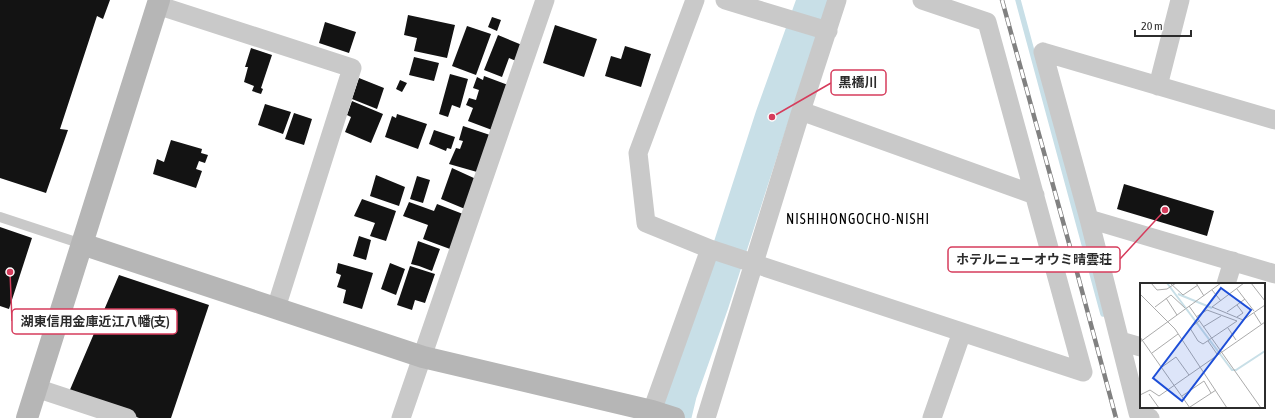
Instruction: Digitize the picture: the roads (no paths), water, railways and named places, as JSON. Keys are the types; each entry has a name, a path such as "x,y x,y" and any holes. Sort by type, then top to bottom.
{"street":[{"path":"401,418 545,0"},
{"path":"695,0 638,153 646,223 710,249 1083,372 986,22 922,0"},
{"path":"725,0 828,31"},
{"path":"706,418 753,262 837,0"},
{"path":"1158,86 1180,0"},
{"path":"27,418 158,2 352,68 276,308"},
{"path":"1150,418 1138,413 1089,219 1042,52 1275,120"},
{"path":"801,111 1035,195"},
{"path":"1089,219 1275,274"},
{"path":"82,244 423,357 652,411 674,418"},
{"path":"652,411 710,249"},
{"path":"1226,283 1233,262"},
{"path":"932,418 962,332"},
{"path":"1120,341 1140,347"},
{"path":"36,388 127,418"}],"lane":[{"path":"0,217 82,244"}],"waterway":[{"path":"674,418 680,393 712,303 772,117 814,0"},
{"path":"1018,0 1103,314"}],"railway":[{"path":"1002,0 1116,418"}],"place":[{"name":"黒橋川","path":"772,117"},
{"name":"ホテルニューオウミ晴雲荘","path":"1165,210"},
{"name":"湖東信用金庫近江八幡(支)","path":"10,272"}],"district":[{"name":"NISHIHONGOCHO-NISHI","path":"858,219"}]}
